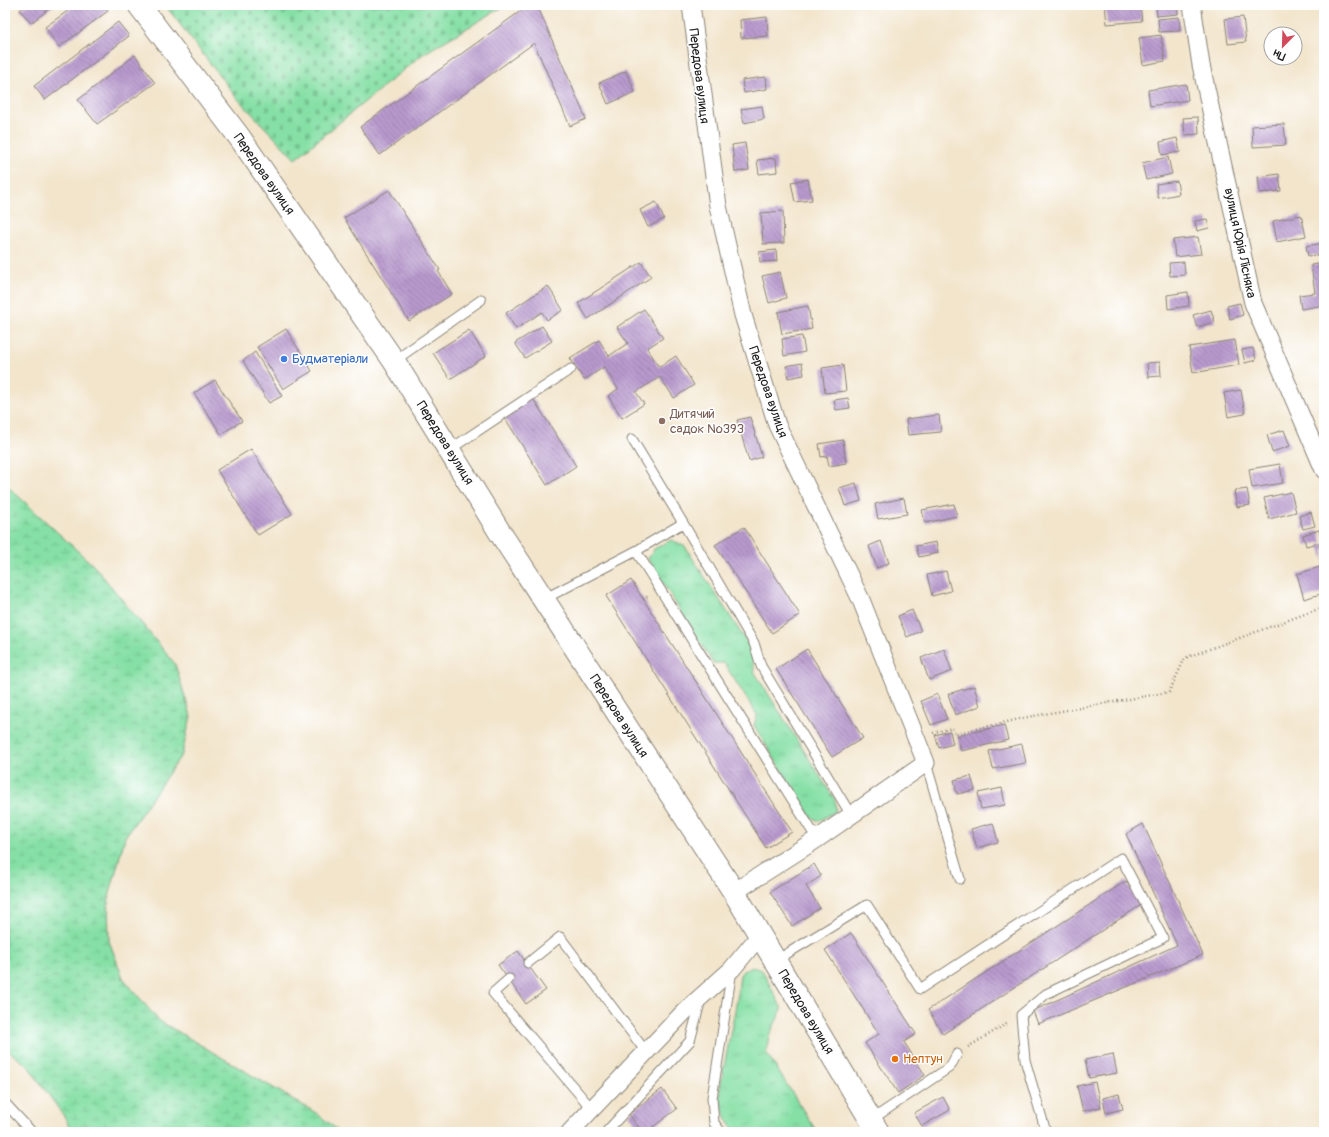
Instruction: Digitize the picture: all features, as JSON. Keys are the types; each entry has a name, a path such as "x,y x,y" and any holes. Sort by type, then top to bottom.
{"street":[{"name":"Передова вулиця","path":"139,5 240,138 394,361 544,599 734,892 874,1126"},
{"name":"Передова вулиця","path":"690,5 718,206 743,315 777,425 862,600 926,763"},
{"name":"вулиця Юрія Лісняка","path":"1192,5 1201,65 1253,303 1324,470"},
{"path":"734,892 817,839 926,763"},
{"path":"570,1132 646,1052 702,996 732,969 760,935"}],"lane":[{"path":"394,361 481,300"},
{"path":"449,450 571,369"},
{"path":"632,439 754,642 761,666 851,815"},
{"path":"544,599 636,551 683,523"},
{"path":"636,551 817,839"},
{"path":"926,763 960,879"},
{"path":"775,961 867,905 920,989 1121,858 1163,938 1046,994 1021,1015 1025,1060 1046,1132"},
{"path":"528,964 560,936 646,1052"},
{"path":"721,1132 714,1123 712,1098 732,969"},
{"path":"509,979 493,993 592,1109"},
{"path":"606,1132 690,1041 702,996"},
{"path":"874,1126 950,1067 957,1054"},
{"path":"5,1103 32,1132"}],"path":[{"path":"916,738 952,728 955,734 1028,717 1169,692 1185,658 1324,607"},
{"path":"957,1054 1021,1015"}],"green space":[{"path":"165,5 506,5 423,54 295,159 236,97"},
{"path":"5,484 95,567 175,664 191,716 182,754 125,837 108,901 109,941 123,978 158,1020 316,1113 340,1132 71,1132 66,1119 28,1066 5,1048"},
{"path":"671,540 684,545 750,647 755,673 835,800 836,811 819,821 811,817 754,726 757,715 724,663 713,663 648,559 654,549"},
{"path":"752,967 762,970 782,1009 769,1036 766,1052 817,1132 735,1132 723,1111 720,1087 737,1000 740,975 743,971"}],"building":[{"path":"26,5 54,5 31,23 20,10"},
{"path":"76,5 104,5 108,11 59,47 45,27"},
{"path":"529,5 537,5 586,119 570,126 534,43 380,155 360,127"},
{"path":"1105,5 1140,5 1142,21 1107,24"},
{"path":"1156,5 1177,5 1178,14 1157,16"},
{"path":"767,17 768,36 741,38 740,20"},
{"path":"1179,17 1180,31 1159,32 1158,19"},
{"path":"1243,17 1246,42 1228,44 1225,19"},
{"path":"118,22 129,36 45,100 34,86"},
{"path":"1161,35 1165,61 1143,65 1139,38"},
{"path":"135,55 155,83 97,124 78,100"},
{"path":"626,71 635,92 608,104 599,83"},
{"path":"766,77 767,89 744,93 742,80"},
{"path":"1186,84 1188,100 1150,106 1148,90"},
{"path":"762,106 764,119 744,123 741,109"},
{"path":"1198,117 1199,134 1185,135 1183,118"},
{"path":"1284,124 1286,145 1253,147 1252,126"},
{"path":"1177,138 1180,152 1162,155 1160,142"},
{"path":"745,143 749,170 735,172 732,145"},
{"path":"1168,157 1172,174 1146,180 1142,163"},
{"path":"776,158 777,172 759,174 757,160"},
{"path":"1279,174 1281,191 1260,193 1258,177"},
{"path":"808,179 812,200 795,202 791,182"},
{"path":"1177,181 1179,194 1158,198 1156,184"},
{"path":"389,190 440,270 438,271 452,294 409,321 344,218"},
{"path":"656,202 664,219 648,227 640,210"},
{"path":"783,211 784,243 763,244 761,213"},
{"path":"1301,215 1306,236 1277,242 1273,221"},
{"path":"1207,219 1209,228 1197,231 1195,221"},
{"path":"1198,237 1201,254 1175,257 1173,240"},
{"path":"1324,243 1324,254 1308,256 1306,246"},
{"path":"776,250 777,261 760,262 759,252"},
{"path":"641,262 651,277 588,319 578,303"},
{"path":"1184,262 1185,275 1170,276 1169,263"},
{"path":"1324,263 1324,305 1301,309 1299,295 1315,293 1311,265"},
{"path":"780,272 786,298 769,303 762,276"},
{"path":"548,286 563,310 547,320 542,312 516,329 506,313"},
{"path":"1188,292 1189,306 1168,309 1167,295"},
{"path":"1240,303 1243,315 1230,319 1227,306"},
{"path":"808,306 812,329 782,334 778,312"},
{"path":"644,309 663,338 647,348 659,367 676,356 694,385 674,398 660,377 636,392 644,404 622,418 608,396 618,389 604,367 584,380 570,358 599,340 609,356 628,343 617,327"},
{"path":"1211,310 1215,322 1197,327 1193,315"},
{"path":"542,326 552,341 525,358 515,343"},
{"name":"Будматеріали","path":"286,329 312,371 283,389 257,347"},
{"path":"469,330 486,356 450,379 433,353"},
{"path":"802,336 805,352 784,356 782,339"},
{"path":"1235,340 1239,365 1193,373 1189,347"},
{"path":"1253,348 1256,360 1245,363 1242,350"},
{"path":"255,352 282,396 269,403 243,361"},
{"path":"1160,362 1161,376 1148,377 1147,363"},
{"path":"802,363 804,375 788,378 786,366"},
{"path":"843,365 846,391 825,393 822,368"},
{"path":"215,380 242,421 221,434 194,393"},
{"path":"1241,390 1245,414 1228,417 1224,393"},
{"path":"532,397 576,466 547,485 503,415"},
{"path":"848,398 850,408 836,410 834,400"},
{"path":"939,415 941,432 908,435 906,419"},
{"path":"750,417 762,457 749,461 737,420"},
{"path":"1284,430 1290,446 1272,452 1267,435"},
{"path":"843,440 846,463 829,466 827,456 821,457 819,444"},
{"path":"251,449 292,514 258,535 217,470"},
{"path":"1280,464 1283,483 1252,488 1249,469"},
{"path":"856,483 861,501 845,506 839,488"},
{"path":"1247,489 1250,505 1237,507 1234,491"},
{"path":"1291,492 1296,512 1269,519 1264,498"},
{"path":"904,498 907,514 878,519 875,504"},
{"path":"954,504 957,516 925,523 922,510"},
{"path":"1311,512 1315,526 1303,529 1299,516"},
{"path":"744,527 800,615 772,633 715,545"},
{"path":"1319,530 1322,542 1306,546 1303,535"},
{"path":"881,541 889,563 877,568 869,546"},
{"path":"936,542 938,553 919,557 916,546"},
{"path":"1324,544 1324,561 1319,545"},
{"path":"1323,566 1324,593 1304,599 1297,574"},
{"path":"946,571 951,591 932,596 927,575"},
{"path":"631,580 792,832 766,848 606,596"},
{"path":"912,610 921,631 907,637 898,616"},
{"path":"807,649 863,738 832,757 776,669"},
{"path":"944,649 952,671 929,680 921,658"},
{"path":"974,686 980,706 955,715 948,694"},
{"path":"937,694 947,719 931,725 921,701"},
{"path":"1004,725 1008,740 961,751 957,736"},
{"path":"950,731 953,744 939,748 935,735"},
{"path":"1022,744 1026,763 993,769 989,751"},
{"path":"971,776 975,790 957,794 954,780"},
{"path":"1002,788 1005,805 981,809 978,793"},
{"path":"993,823 998,842 977,848 971,829"},
{"path":"1143,824 1203,955 1038,1024 1033,1011 1177,945 1126,834"},
{"path":"814,864 821,876 806,886 820,908 792,926 770,892"},
{"path":"1126,881 1141,905 943,1034 928,1010"},
{"path":"851,933 916,1034 904,1042 925,1075 898,1093 865,1043 879,1034 825,950"},
{"path":"518,951 546,990 526,1004 498,965"},
{"path":"1113,1054 1117,1073 1089,1078 1085,1060"},
{"path":"1095,1082 1101,1107 1083,1111 1077,1086"},
{"path":"662,1089 677,1109 646,1132 642,1132 629,1114"},
{"path":"1119,1094 1123,1109 1106,1113 1103,1098"},
{"path":"943,1097 950,1110 922,1126 914,1113"}],"place":[{"name":"Будматеріали","path":"284,359"},
{"name":"Дитячий садок №393","path":"662,421"},
{"name":"Нептун","path":"895,1059"}]}
